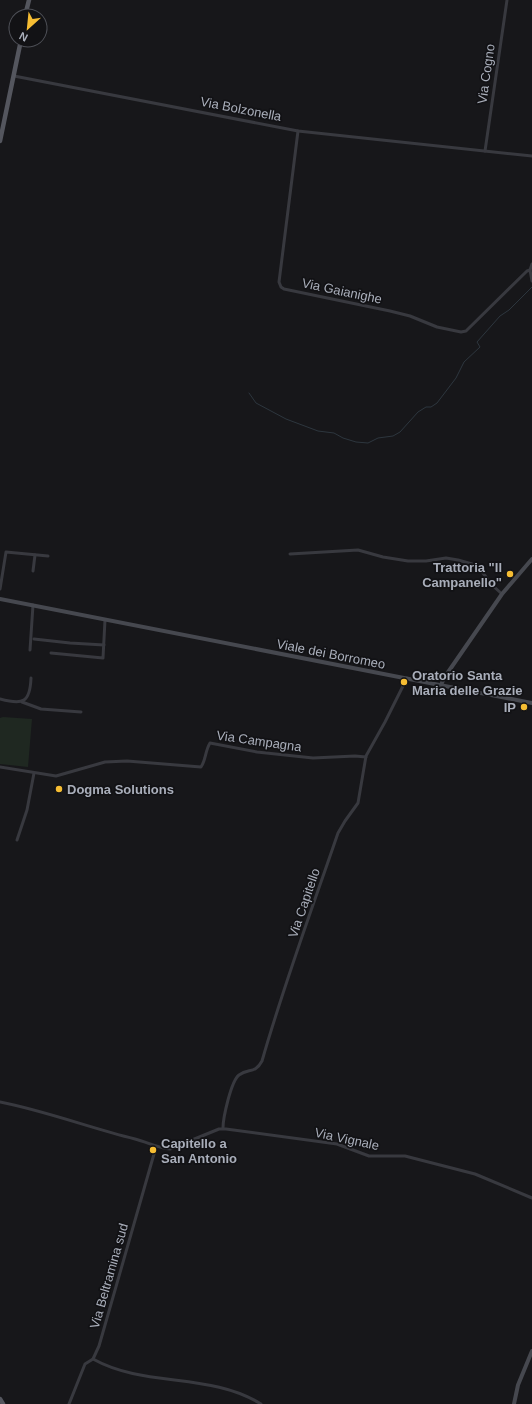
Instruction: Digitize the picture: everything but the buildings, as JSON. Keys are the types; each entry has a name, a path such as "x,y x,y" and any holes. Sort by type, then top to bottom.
{"main road":[{"path":"0,141 19,48"},
{"path":"441,685 444,678 502,594 532,559"},
{"name":"Viale dei Borromeo","path":"0,599 532,703"},
{"path":"514,1404 518,1385 532,1352"},
{"path":"0,1399 3,1404"}],"street":[{"name":"Via Cogno","path":"485,151 508,0"},
{"name":"Via Bolzonella","path":"14,76 298,131 532,156"},
{"name":"Via Gaianighe","path":"298,131 279,282 281,287 284,289 410,316 437,327 461,332 466,331 514,283 530,270"},
{"path":"532,264 530,270 532,281"},
{"path":"290,554 358,550 383,557 408,561 426,561 446,558 458,560 472,564 480,569 492,585 502,594"},
{"path":"0,589 6,552 48,556"},
{"path":"33,571 35,555"},
{"path":"30,650 33,605"},
{"path":"51,653 103,658 105,620"},
{"path":"34,639 104,645"},
{"path":"22,702 29,696 31,678"},
{"name":"Via Capitello","path":"223,1128 234,1081 240,1075 256,1070 262,1061 289,973 338,833 358,803 366,758 407,678"},
{"path":"0,699 22,702 41,709 81,712"},
{"name":"Via Campagna","path":"34,773 62,775 105,762 119,761 201,767 204,763 207,747 210,743 257,752 312,758 355,756 366,758"},
{"path":"0,767 34,773 27,810 17,840"},
{"path":"0,1102 42,1112 140,1140 156,1147"},
{"name":"Via Vignale","path":"156,1147 170,1149 223,1128 337,1144 369,1156 405,1156 475,1174 532,1198"},
{"name":"Via Beltramina sud","path":"69,1404 85,1364 93,1359 99,1346 156,1147"},
{"path":"93,1359 143,1376 215,1386 232,1391 261,1404"}],"shaded area":[{"path":"0,718 32,719 28,767 0,764"}],"waterway":[{"path":"249,393 256,403 286,419 318,431 334,433 343,438 356,442 368,443 378,438 393,436 400,432 418,412 437,403 456,378 464,362 480,347 477,342 500,316 509,310 532,287"}],"place":[{"name":"Trattoria \"Il Campanello\"","path":"510,574"},
{"name":"Oratorio Santa Maria delle Grazie","path":"404,682"},
{"name":"IP","path":"524,707"},
{"name":"Dogma Solutions","path":"59,789"},
{"name":"Capitello a San Antonio","path":"153,1150"}]}
